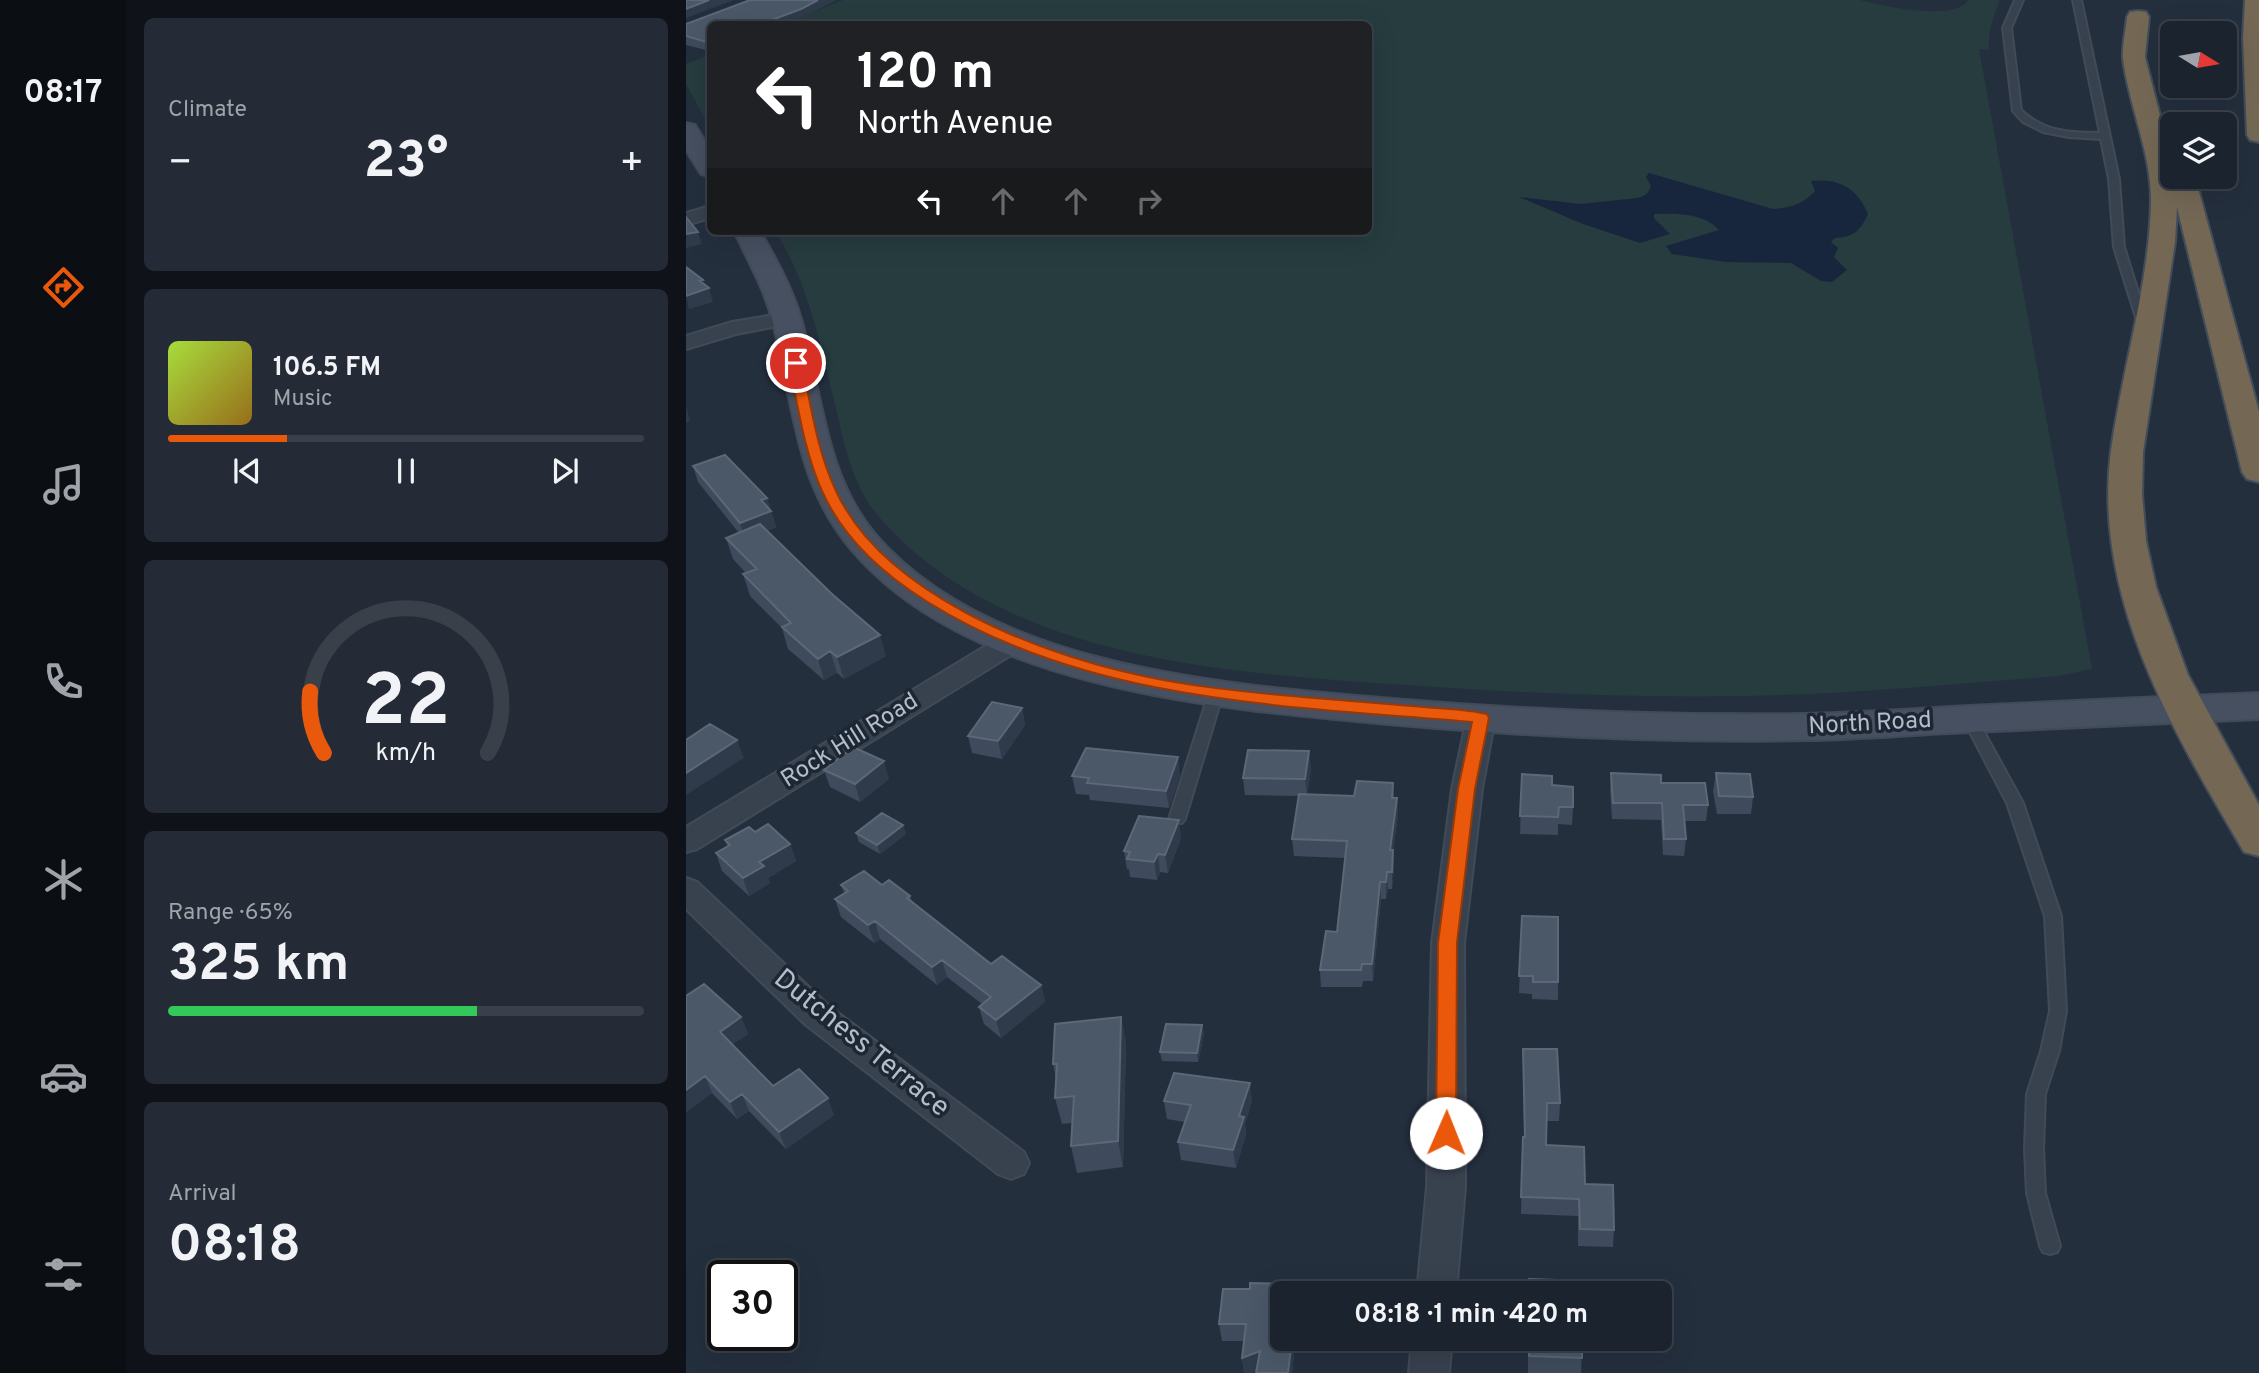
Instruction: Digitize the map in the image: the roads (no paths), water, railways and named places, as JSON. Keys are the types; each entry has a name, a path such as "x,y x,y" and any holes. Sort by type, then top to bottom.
{"highway":[{"path":"2258,3 2254,38 2259,135"},
{"path":"2137,8 2165,112"},
{"path":"2137,8 2134,57 2159,162 2164,199 2161,242 2127,450 2124,491 2126,531 2158,650 2184,709 2259,841"},
{"path":"2185,189 2259,472"}],"main road":[{"path":"686,130 707,164"},
{"name":"North Road","path":"749,235 770,274 786,319 819,467 829,492 855,532 884,563 919,592 964,618 1014,641 1103,672 1216,693 1481,718 1756,727 1840,726 2254,706"}],"street":[{"path":"686,219 707,213"},
{"path":"686,343 732,328 786,319"},
{"name":"Rock Hill Road","path":"686,841 1014,641"},
{"path":"1437,1281 1446,1188 1448,943 1466,789 1481,718"},
{"name":"Dutchess Terrace","path":"686,890 818,1016 1011,1163"},
{"path":"1429,1373 1431,1351"}],"lane":[{"path":"2019,0 2007,28 2017,111 2025,121 2040,130 2060,134 2106,136"},
{"path":"2077,0 2114,179 2119,247 2146,335"},
{"path":"1177,819 1216,693"},
{"path":"1970,719 2015,803 2053,916 2058,1011 2050,1051 2036,1094 2034,1149 2036,1193 2050,1246"}],"water":[{"path":"1649,173 1773,209 1791,206 1806,199 1815,191 1811,181 1830,181 1853,191 1868,214 1856,232 1835,238 1831,242 1838,248 1834,257 1847,270 1832,282 1821,281 1791,263 1726,262 1672,254 1666,246 1719,230 1698,217 1654,214 1654,218 1670,234 1640,243 1583,224 1519,197 1581,204 1637,198 1650,189 1646,177"}]}
